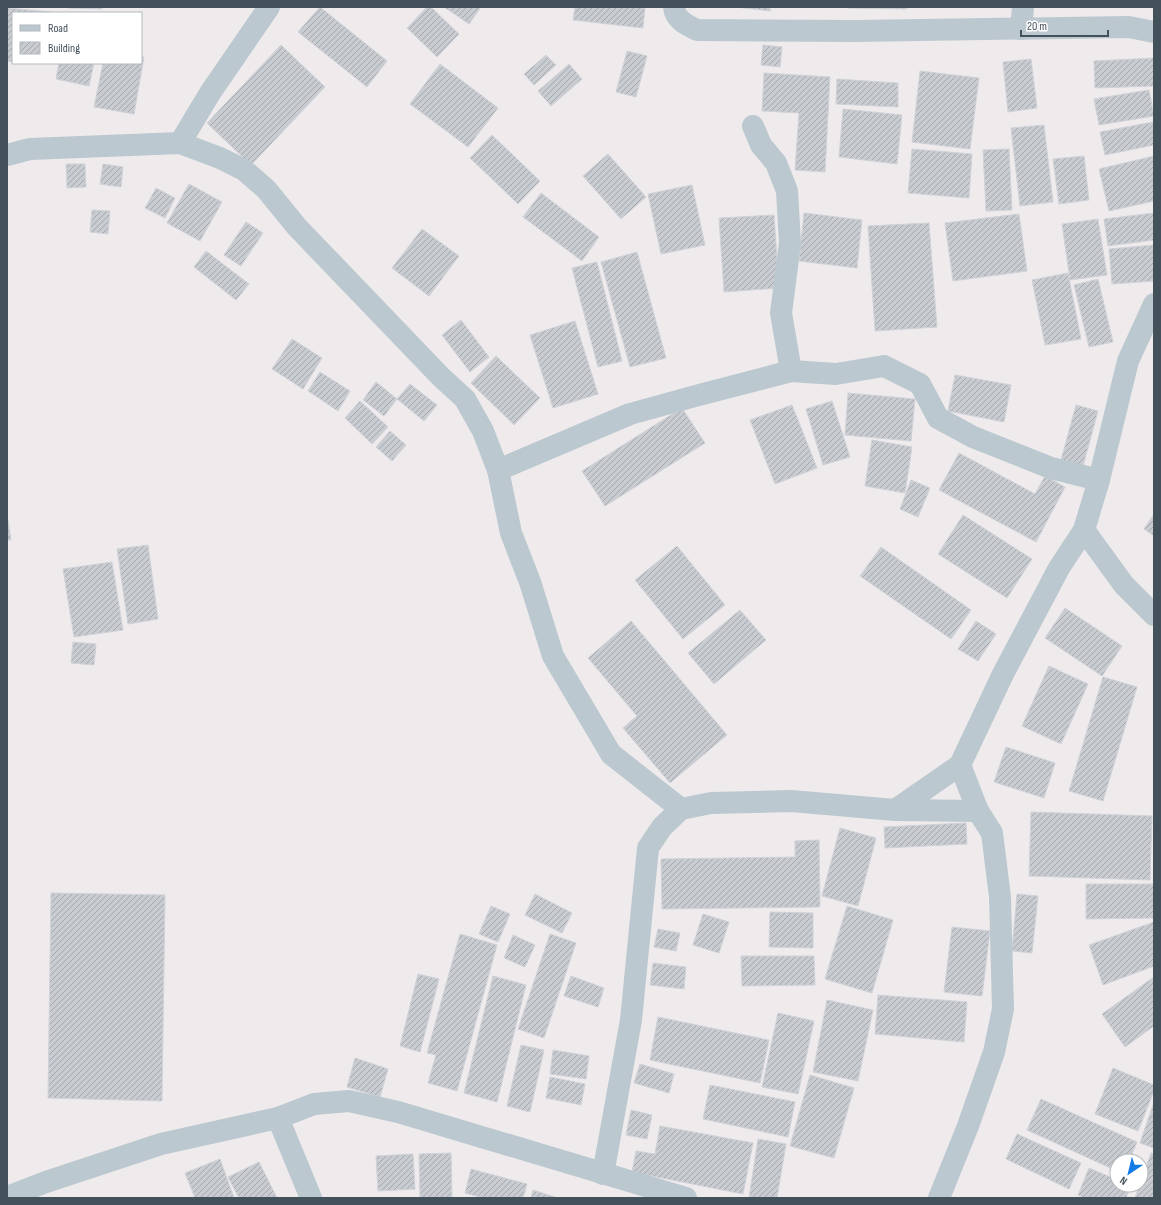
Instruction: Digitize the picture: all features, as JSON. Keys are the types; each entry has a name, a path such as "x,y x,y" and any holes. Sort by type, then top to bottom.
{"street":[{"path":"180,143 210,93 269,7"},
{"path":"674,7 675,13 683,23 697,30 855,31 1129,27 1154,32"},
{"path":"1020,29 1022,7"},
{"path":"753,126 761,145 776,163 787,191 790,243 782,313 791,371"},
{"path":"7,155 30,149 180,143 220,158 244,170 266,189 297,227 441,377 465,399 483,432 498,470 511,534 530,582 553,656 611,754 682,809"},
{"path":"896,810 960,765 1003,674 1059,568 1084,530 1099,480 1128,361 1154,304"},
{"path":"498,470 630,414 791,371 836,374 884,366 920,384 938,418 973,437 1051,468 1099,480"},
{"path":"1084,530 1124,586 1154,615"},
{"path":"939,1198 968,1126 994,1052 1003,1009 1000,897 992,833 978,811 960,765"},
{"path":"603,1174 631,1020 648,848 662,826 682,809 711,803 791,801 896,810 978,811"},
{"path":"7,1197 46,1182 161,1144 278,1118 314,1104 349,1101 398,1112 686,1198"},
{"path":"278,1118 312,1198"}],"building":[{"path":"102,7 102,9 68,8"},
{"path":"320,7 387,61 367,87 298,32"},
{"path":"427,7 431,7 459,34 437,57 407,28"},
{"path":"444,7 481,7 469,24"},
{"path":"575,7 645,7 643,28 573,20"},
{"path":"736,7 770,7 770,11"},
{"path":"907,7 907,9 847,8"},
{"path":"7,8 50,12 12,12 12,62 7,61"},
{"path":"281,45 325,87 251,165 207,123"},
{"path":"763,45 782,47 780,67 761,65"},
{"path":"627,51 647,56 636,97 616,92"},
{"path":"546,55 556,65 534,85 524,74"},
{"path":"142,57 144,57 134,114 94,107 103,64 142,64"},
{"path":"1154,58 1154,86 1095,88 1094,61"},
{"path":"1031,59 1037,108 1008,112 1003,62"},
{"path":"59,64 94,64 89,86 56,79"},
{"path":"440,64 498,108 468,147 410,104"},
{"path":"569,64 582,79 551,106 538,91"},
{"path":"920,71 979,78 970,149 912,142"},
{"path":"764,73 830,77 825,172 795,170 799,113 762,111"},
{"path":"837,79 898,83 898,107 836,104"},
{"path":"1149,90 1154,116 1099,125 1094,99"},
{"path":"843,109 902,115 897,164 839,157"},
{"path":"1153,122 1154,145 1105,155 1100,132"},
{"path":"1044,125 1053,202 1020,206 1011,128"},
{"path":"492,135 540,181 518,204 470,158"},
{"path":"912,149 972,154 969,198 908,193"},
{"path":"1009,149 1012,210 986,211 983,150"},
{"path":"608,154 646,197 621,219 583,176"},
{"path":"1084,156 1089,200 1059,204 1053,159"},
{"path":"1154,156 1154,201 1109,211 1099,169"},
{"path":"66,164 85,164 86,187 67,188"},
{"path":"103,164 123,167 121,187 100,184"},
{"path":"189,184 222,202 200,241 167,223"},
{"path":"692,185 705,245 661,254 648,194"},
{"path":"156,188 175,198 165,218 145,208"},
{"path":"541,193 599,237 582,261 523,217"},
{"path":"92,210 110,211 108,234 90,232"},
{"path":"804,213 862,220 857,268 799,261"},
{"path":"1154,213 1154,240 1108,246 1104,219"},
{"path":"1019,214 1027,271 953,281 945,223"},
{"path":"774,215 779,288 724,292 719,218"},
{"path":"1098,219 1107,275 1070,280 1062,224"},
{"path":"246,222 263,233 241,266 224,255"},
{"path":"929,223 937,327 875,331 868,226"},
{"path":"422,229 459,256 429,296 392,268"},
{"path":"1154,245 1154,281 1112,284 1109,249"},
{"path":"206,251 249,284 236,300 194,267"},
{"path":"637,252 666,358 630,367 601,262"},
{"path":"597,262 622,361 598,367 572,268"},
{"path":"1068,273 1081,339 1045,345 1032,280"},
{"path":"1098,279 1113,342 1089,347 1074,285"},
{"path":"461,320 489,357 470,372 442,335"},
{"path":"575,321 598,394 553,408 530,335"},
{"path":"292,339 322,358 303,389 272,369"},
{"path":"496,356 540,398 514,425 471,383"},
{"path":"320,372 350,391 338,411 308,391"},
{"path":"955,375 1011,385 1004,422 948,411"},
{"path":"376,382 397,399 384,416 363,400"},
{"path":"410,384 437,405 424,421 397,399"},
{"path":"848,393 915,399 911,441 845,435"},
{"path":"360,401 388,427 372,444 345,418"},
{"path":"832,401 850,457 823,465 806,409"},
{"path":"792,405 817,468 775,484 750,420"},
{"path":"1076,405 1098,411 1083,466 1061,460"},
{"path":"682,408 705,443 605,506 582,471"},
{"path":"390,431 406,445 392,461 376,447"},
{"path":"872,440 912,447 905,493 865,486"},
{"path":"959,453 1035,494 1045,476 1065,487 1036,542 939,490"},
{"path":"911,480 930,488 918,517 900,509"},
{"path":"7,514 11,540 7,540"},
{"path":"1154,514 1154,536 1144,529"},
{"path":"963,515 1032,559 1007,598 938,554"},
{"path":"148,545 158,619 128,624 117,549"},
{"path":"677,546 725,605 683,639 635,580"},
{"path":"881,547 971,610 951,639 860,576"},
{"path":"112,562 123,630 74,637 63,569"},
{"path":"1065,608 1122,646 1102,676 1045,638"},
{"path":"740,610 766,640 714,684 688,653"},
{"path":"631,621 727,735 670,783 623,728 637,716 588,658"},
{"path":"976,621 996,634 978,661 958,649"},
{"path":"73,642 96,644 94,665 71,663"},
{"path":"1049,666 1088,684 1061,744 1022,726"},
{"path":"1103,677 1137,687 1103,801 1069,791"},
{"path":"1006,747 1055,763 1044,798 994,782"},
{"path":"1031,812 1152,816 1150,880 1029,876"},
{"path":"966,823 967,844 885,848 884,827"},
{"path":"840,828 876,838 858,906 822,896"},
{"path":"819,840 820,907 662,909 661,859 795,857 795,841"},
{"path":"1086,884 1154,884 1154,918 1086,919"},
{"path":"51,893 165,895 162,1101 48,1098"},
{"path":"535,894 572,913 562,933 525,915"},
{"path":"1017,894 1038,896 1032,953 1012,951"},
{"path":"491,906 510,914 498,942 479,934"},
{"path":"847,906 893,920 872,993 825,979"},
{"path":"770,912 813,913 813,948 769,947"},
{"path":"703,914 729,922 719,953 693,945"},
{"path":"1154,922 1154,966 1103,985 1089,945"},
{"path":"952,927 990,931 982,996 944,992"},
{"path":"658,929 680,933 676,951 654,947"},
{"path":"460,934 497,945 457,1091 428,1083 436,1055 427,1053"},
{"path":"550,934 576,943 544,1038 518,1029"},
{"path":"513,935 535,945 525,967 504,958"},
{"path":"741,956 814,956 815,985 742,986"},
{"path":"653,963 686,967 684,989 650,985"},
{"path":"418,974 439,979 420,1052 400,1046"},
{"path":"493,976 526,985 497,1102 464,1093"},
{"path":"571,976 604,988 598,1007 564,996"},
{"path":"1154,977 1154,1026 1125,1047 1102,1014"},
{"path":"878,995 967,1002 964,1042 875,1034"},
{"path":"827,1000 873,1010 858,1081 813,1072"},
{"path":"778,1013 814,1021 798,1094 762,1087"},
{"path":"658,1017 769,1040 760,1083 650,1060"},
{"path":"521,1045 544,1050 530,1112 507,1106"},
{"path":"553,1050 589,1056 586,1079 550,1074"},
{"path":"355,1058 388,1069 380,1097 347,1087"},
{"path":"640,1064 674,1074 669,1093 634,1083"},
{"path":"1113,1068 1154,1085 1154,1091 1138,1131 1095,1114"},
{"path":"810,1075 854,1088 834,1158 790,1146"},
{"path":"550,1077 585,1084 581,1105 546,1098"},
{"path":"710,1085 795,1102 788,1137 703,1119"},
{"path":"1041,1099 1137,1142 1132,1153 1109,1153 1109,1167 1027,1130"},
{"path":"1154,1102 1154,1148 1140,1143"},
{"path":"631,1110 652,1115 647,1139 626,1135"},
{"path":"660,1126 753,1143 743,1194 632,1172 636,1151 655,1154"},
{"path":"1017,1134 1081,1163 1069,1189 1006,1159"},
{"path":"758,1139 786,1144 777,1198 749,1198"},
{"path":"451,1153 452,1198 420,1198 419,1154"},
{"path":"1151,1153 1154,1154 1154,1198 1135,1198 1137,1193 1149,1193 1149,1159"},
{"path":"413,1154 415,1189 378,1191 376,1156"},
{"path":"220,1159 234,1198 195,1198 185,1173"},
{"path":"259,1162 277,1198 239,1198 228,1177"},
{"path":"1089,1168 1109,1177 1109,1193 1128,1193 1126,1198 1084,1198 1078,1195"},
{"path":"471,1169 527,1184 523,1198 483,1198 465,1193"},
{"path":"533,1190 558,1198 531,1198"}]}
